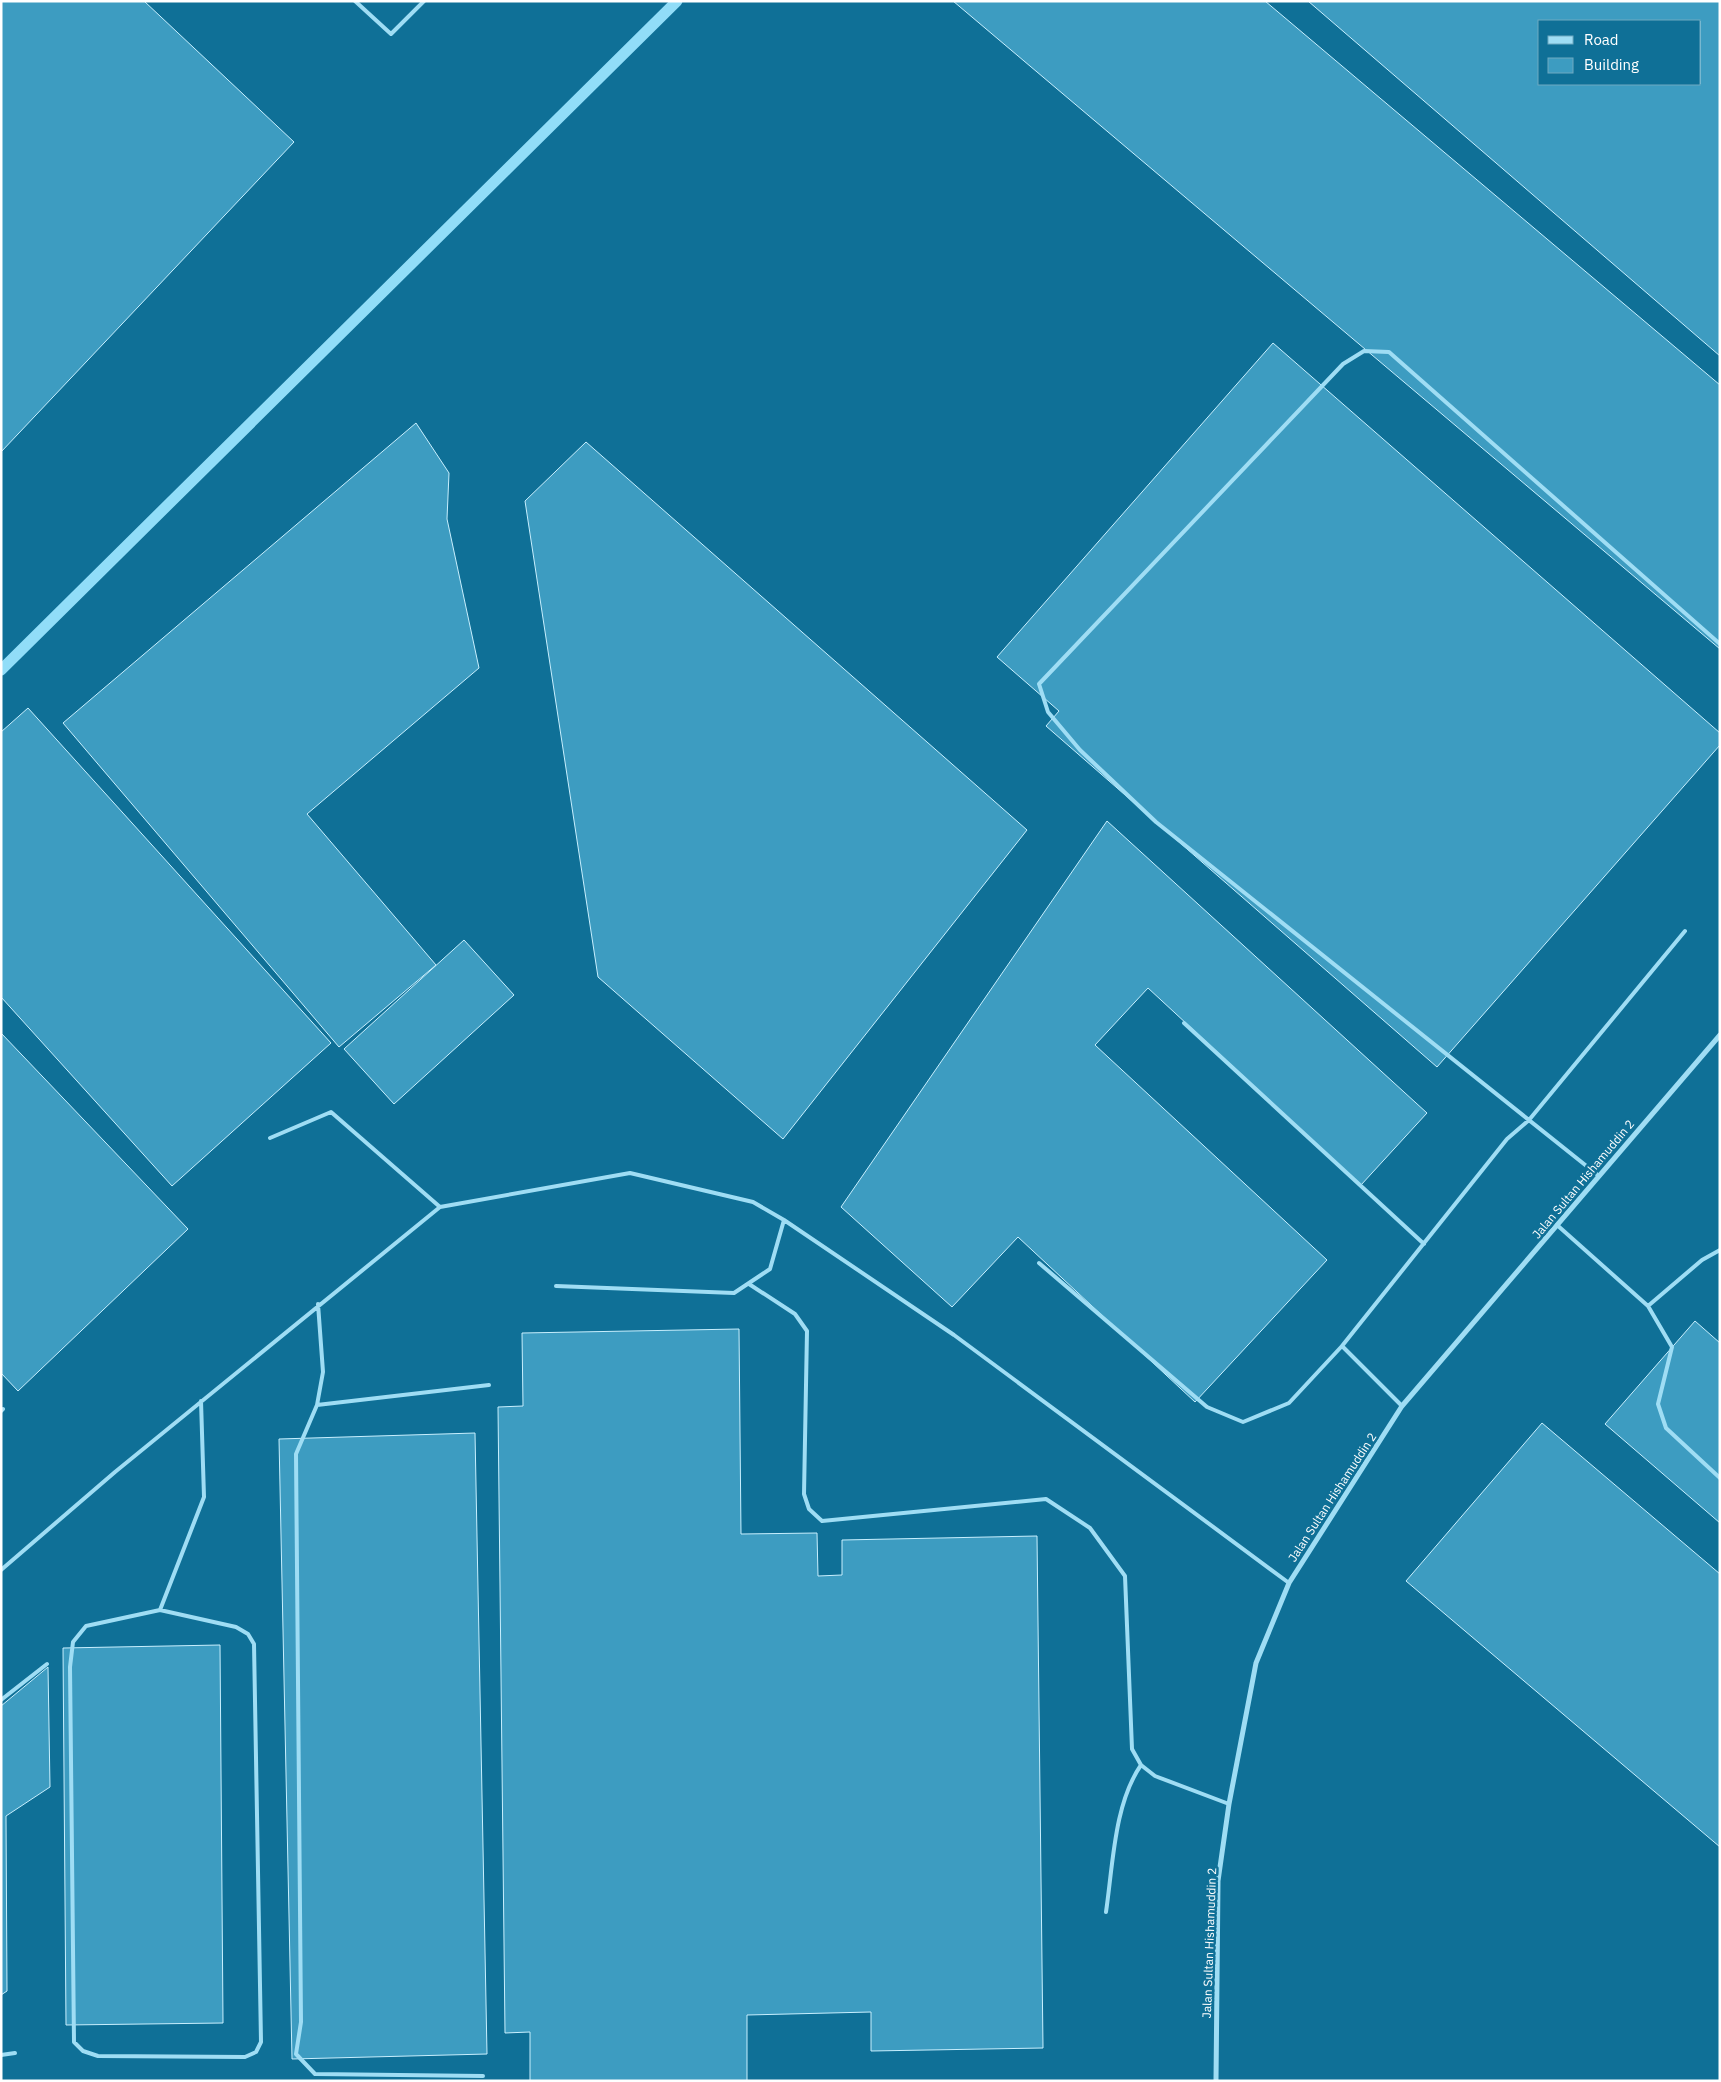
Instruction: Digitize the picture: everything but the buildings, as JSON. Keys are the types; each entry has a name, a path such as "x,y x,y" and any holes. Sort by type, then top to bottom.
{"street":[{"name":"Jalan Sultan Hishamuddin 2","path":"1216,2081 1218,1881 1229,1804 1256,1663 1289,1583 1402,1406 1720,1035"}],"lane":[{"path":"355,1 392,34 424,1"},
{"path":"1599,1176 1156,822 1080,750 1048,712 1039,684 1343,364 1364,351 1389,352 1720,644"},
{"path":"1039,1263 1207,1407 1243,1422 1290,1403 1342,1346 1507,1139 1529,1120 1685,931"},
{"path":"1184,1023 1424,1244"},
{"path":"270,1138 332,1112 440,1207"},
{"path":"1,1570 115,1472 318,1304 440,1207 630,1173 753,1202 784,1220 954,1334 1289,1583"},
{"path":"556,1286 734,1293 770,1269 784,1220"},
{"path":"1557,1225 1648,1306 1672,1347 1658,1404 1666,1428 1720,1478"},
{"path":"1648,1306 1702,1260 1720,1250"},
{"path":"749,1284 796,1314 807,1331 804,1494 809,1509 822,1521 1046,1499 1090,1528 1125,1576 1132,1749 1141,1764 1155,1776 1229,1804"},
{"path":"318,1304 323,1372 317,1405 296,1454 301,2022 296,2054 315,2074 483,2076"},
{"path":"1342,1346 1402,1406"},
{"path":"317,1405 489,1385"},
{"path":"160,1610 204,1497 201,1401"},
{"path":"160,1610 236,1627 248,1634 254,1644 261,2042 256,2052 245,2057 98,2056 83,2051 74,2042 70,1677 73,1642 86,1626 160,1610"},
{"path":"1,1700 47,1664"},
{"path":"1106,1912 1122,1804 1132,1778 1141,1764"},
{"path":"1,2055 15,2054"}],"waterway":[{"path":"1,670 677,1"}]}
